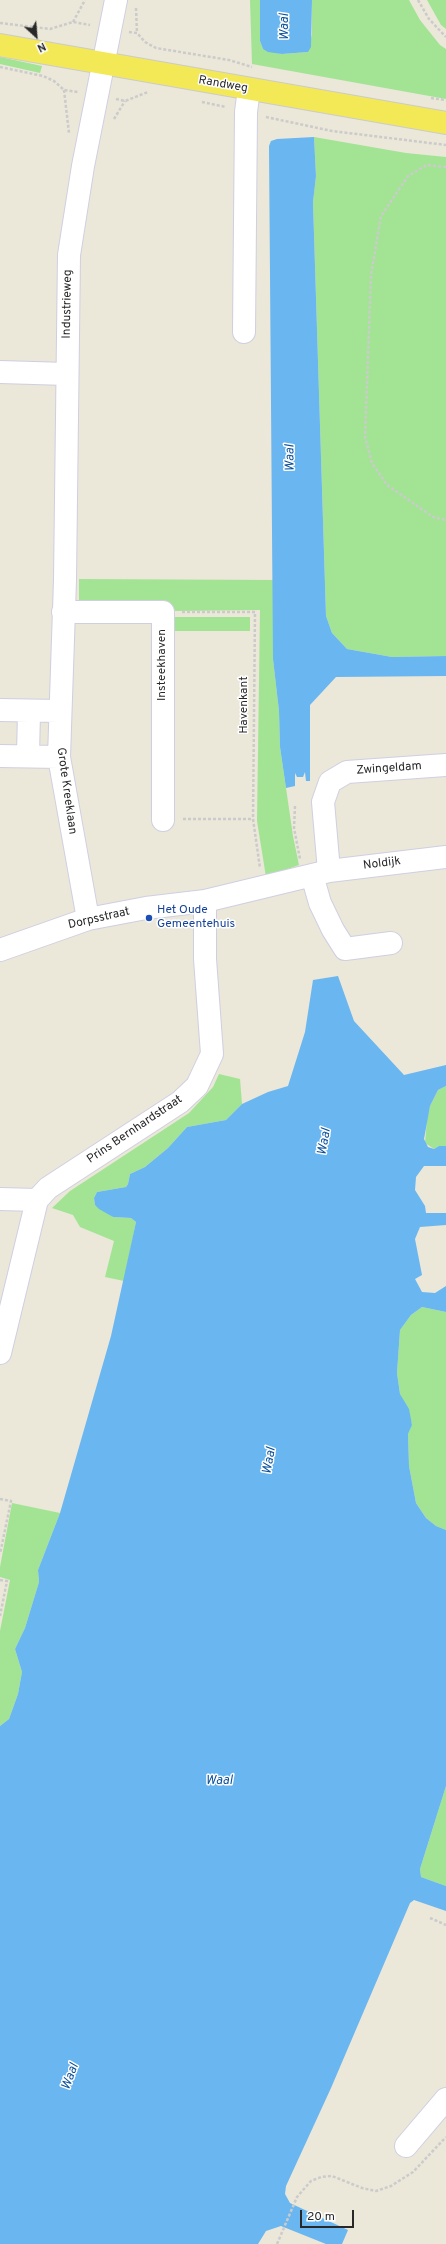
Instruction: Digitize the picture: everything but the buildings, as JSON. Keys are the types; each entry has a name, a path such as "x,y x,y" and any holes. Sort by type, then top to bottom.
{"main road":[{"name":"Randweg","path":"0,45 446,123"}],"street":[{"name":"Industrieweg","path":"63,612 69,255 83,166 103,64 126,3"},
{"path":"244,332 246,112 249,89"},
{"path":"0,372 67,374"},
{"name":"Insteekhaven","path":"63,612 163,612 163,820"},
{"name":"Grote Kreeklaan","path":"63,612 59,711 59,757 88,919"},
{"path":"0,710 59,711"},
{"path":"28,756 29,711"},
{"path":"0,756 59,757"},
{"name":"Zwingeldam","path":"391,943 345,949 333,930 320,902 316,874 322,802 330,782 347,772 446,765"},
{"name":"Noldijk","path":"316,874 446,857"},
{"name":"Dorpsstraat","path":"0,950 88,919 146,908 204,902 316,874"},
{"name":"Prins Bernhardstraat","path":"37,1200 48,1188 180,1102 197,1086 212,1054 205,959 204,902"},
{"path":"0,1199 37,1200 0,1353"},
{"path":"406,2146 446,2099"}],"path":[{"path":"0,23 50,29 73,22 85,0"},
{"path":"418,0 429,19 446,38"},
{"path":"126,3 137,33 145,42 156,48"},
{"path":"0,67 43,76 54,81 64,90"},
{"path":"125,101 147,92 155,94"},
{"name":"Randweg","path":"199,102 332,131 446,145"},
{"path":"446,168 427,165 408,176 380,216 371,275 365,437 372,463 387,485 433,517 446,520"},
{"name":"Havenkant","path":"163,612 255,612 253,819 262,888"},
{"path":"295,806 297,852 316,874"},
{"path":"163,820 253,819"},
{"path":"0,1499 11,1502 0,1554"},
{"path":"0,1580 7,1581 0,1616"},
{"path":"430,1918 446,1925"},
{"path":"277,2244 296,2197 311,2181 321,2177 332,2176 362,2188 376,2191 391,2186 413,2172 446,2137"}],"green space":[{"path":"250,0 260,0 260,41 263,49 282,54 308,52 312,34 312,0 409,0 420,20 440,45 446,49 446,99 252,64"},
{"path":"427,0 446,0 446,29 441,25"},
{"path":"0,57 42,66 40,73 0,64"},
{"path":"314,137 406,153 446,157 446,656 392,657 347,649 332,633 326,616 313,202 316,176"},
{"path":"79,579 273,580 273,659 279,711 280,747 293,836 299,865 266,877 257,821 260,610 174,611 173,606 79,606"},
{"path":"173,617 250,617 250,631 173,631"},
{"path":"219,1074 240,1079 242,1104 226,1120 187,1127 168,1148 145,1167 130,1174 126,1187 97,1192 94,1198 95,1205 113,1217 131,1218 136,1222 124,1281 105,1277 114,1241 80,1227 73,1215 52,1208 70,1191 189,1113 213,1087"},
{"path":"446,1086 446,1146 439,1146 434,1149 425,1143 427,1119 430,1106 438,1090"},
{"path":"422,1307 446,1312 446,1530 436,1526 426,1518 416,1503 409,1466 408,1434 412,1424 400,1394 397,1373 400,1330 411,1315"},
{"path":"12,1503 60,1513 38,1570 39,1582 25,1628 15,1649 22,1672 18,1694 9,1719 0,1726 0,1631 10,1580 0,1577 0,1567"},
{"path":"446,1786 446,1886 421,1877 420,1869"}],"water":[{"path":"260,0 312,0 311,47 308,52 282,54 268,52 263,49 260,41"},
{"path":"314,137 316,176 313,202 326,616 332,633 347,649 392,657 446,656 446,676 336,677 310,705 310,781 306,781 305,772 303,777 297,777 295,773 295,786 286,788 280,747 279,711 273,659 269,146 271,141 277,139"},
{"name":"Waal","path":"338,976 354,1021 404,1075 446,1065 446,1086 438,1090 430,1106 424,1139 428,1147 434,1149 439,1146 446,1146 446,1166 424,1166 416,1177 415,1190 425,1206 426,1213 446,1213 446,1225 420,1227 415,1239 422,1275 415,1279 422,1292 435,1293 446,1286 446,1312 422,1307 411,1315 400,1330 397,1373 400,1394 409,1409 412,1425 408,1434 409,1466 416,1503 426,1518 436,1526 446,1530 446,1786 420,1869 421,1877 446,1886 446,1911 414,1900 410,1903 331,2088 286,2186 285,2194 290,2203 348,2230 342,2244 326,2244 281,2226 266,2231 258,2244 0,2244 0,1726 9,1719 18,1694 22,1672 15,1649 25,1628 39,1582 38,1570 60,1513 111,1336 136,1222 131,1218 113,1217 99,1209 95,1205 94,1198 97,1192 126,1187 130,1174 145,1167 168,1148 187,1127 226,1120 242,1104 268,1092 288,1086 305,1032 313,980"}],"place":[{"name":"Het Oude Gemeentehuis","path":"149,918"}]}
